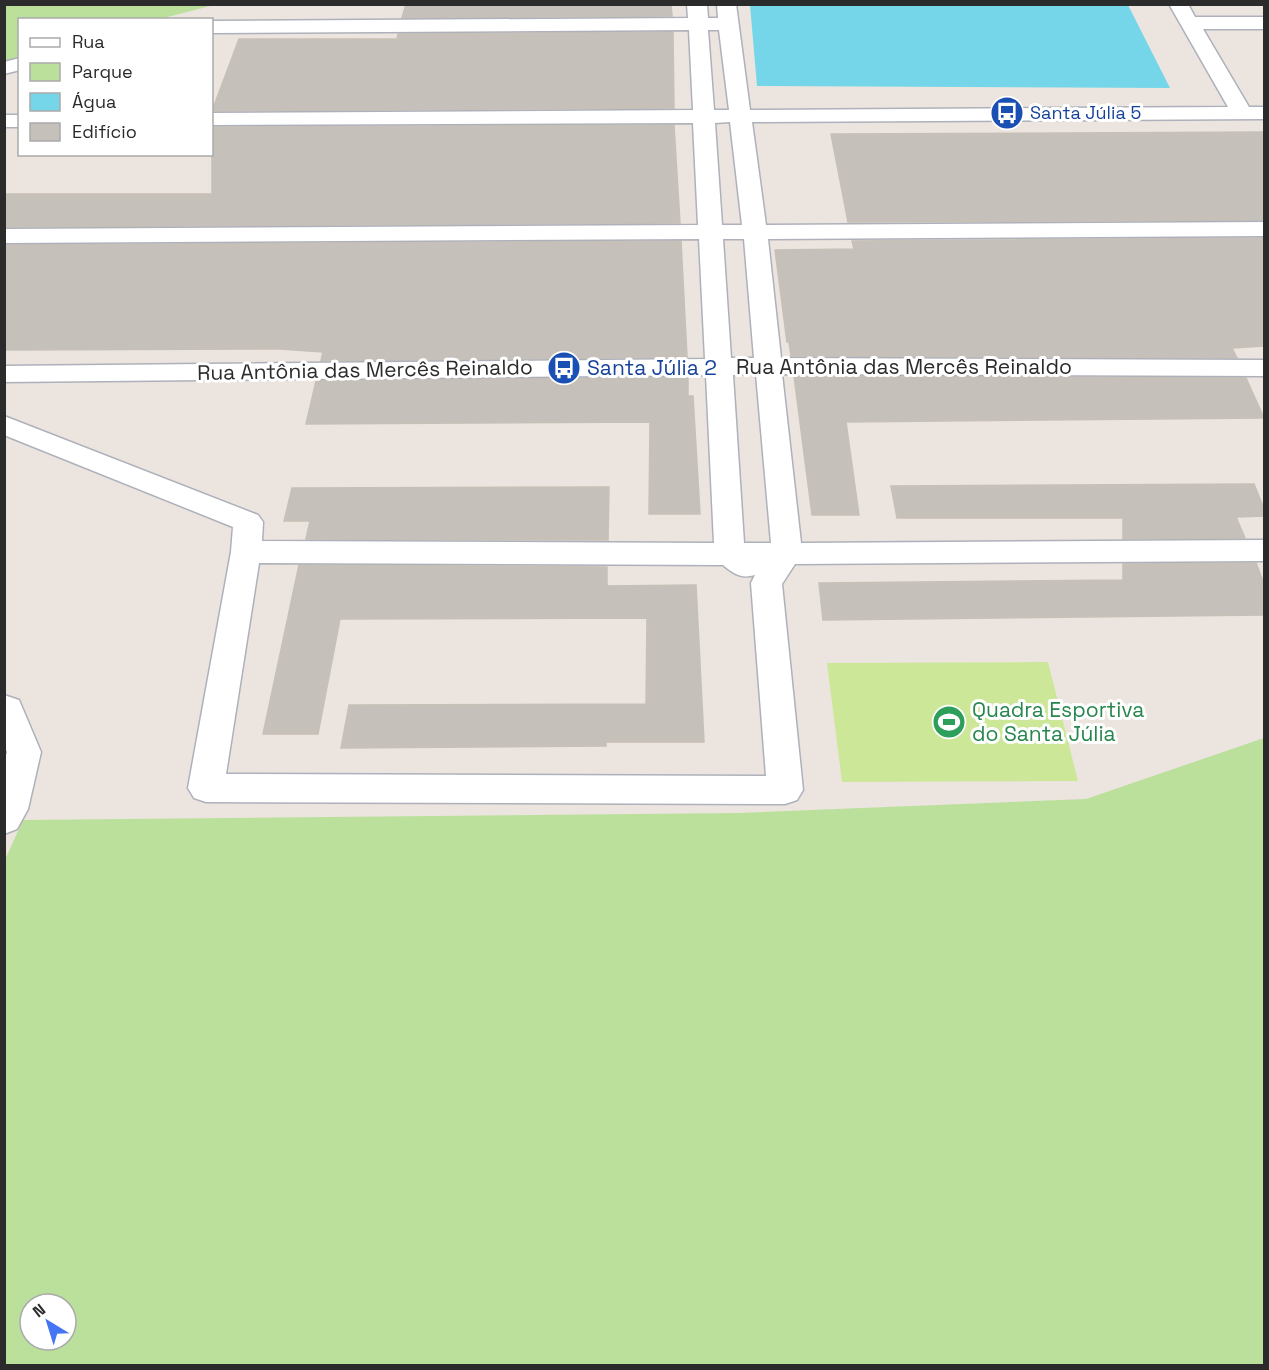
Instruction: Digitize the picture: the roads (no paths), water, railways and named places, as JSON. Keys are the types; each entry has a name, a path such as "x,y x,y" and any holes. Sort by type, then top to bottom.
{"street":[{"path":"1178,4 1242,112"},
{"path":"211,18 229,8"},
{"path":"698,14 709,231 730,554 766,582"},
{"path":"4,424 248,522 246,552 206,788 785,790 766,582 788,553 755,232 727,14 213,22"},
{"path":"1188,23 1264,23"},
{"path":"213,119 1264,113"},
{"path":"4,236 1264,229"},
{"name":"Rua Antônia das Mercês Reinaldo","path":"4,374 719,366 1264,368"},
{"path":"246,552 730,554 1264,551"},
{"path":"4,708 7,709 24,752 10,809 4,819"}],"water":[{"path":"750,5 1128,5 1170,88 757,86"}],"place":[{"name":"Santa Júlia 5","path":"1007,113"},
{"name":"Santa Júlia 2","path":"564,368"},
{"name":"Quadra Esportiva do Santa Júlia","path":"949,722"}]}
